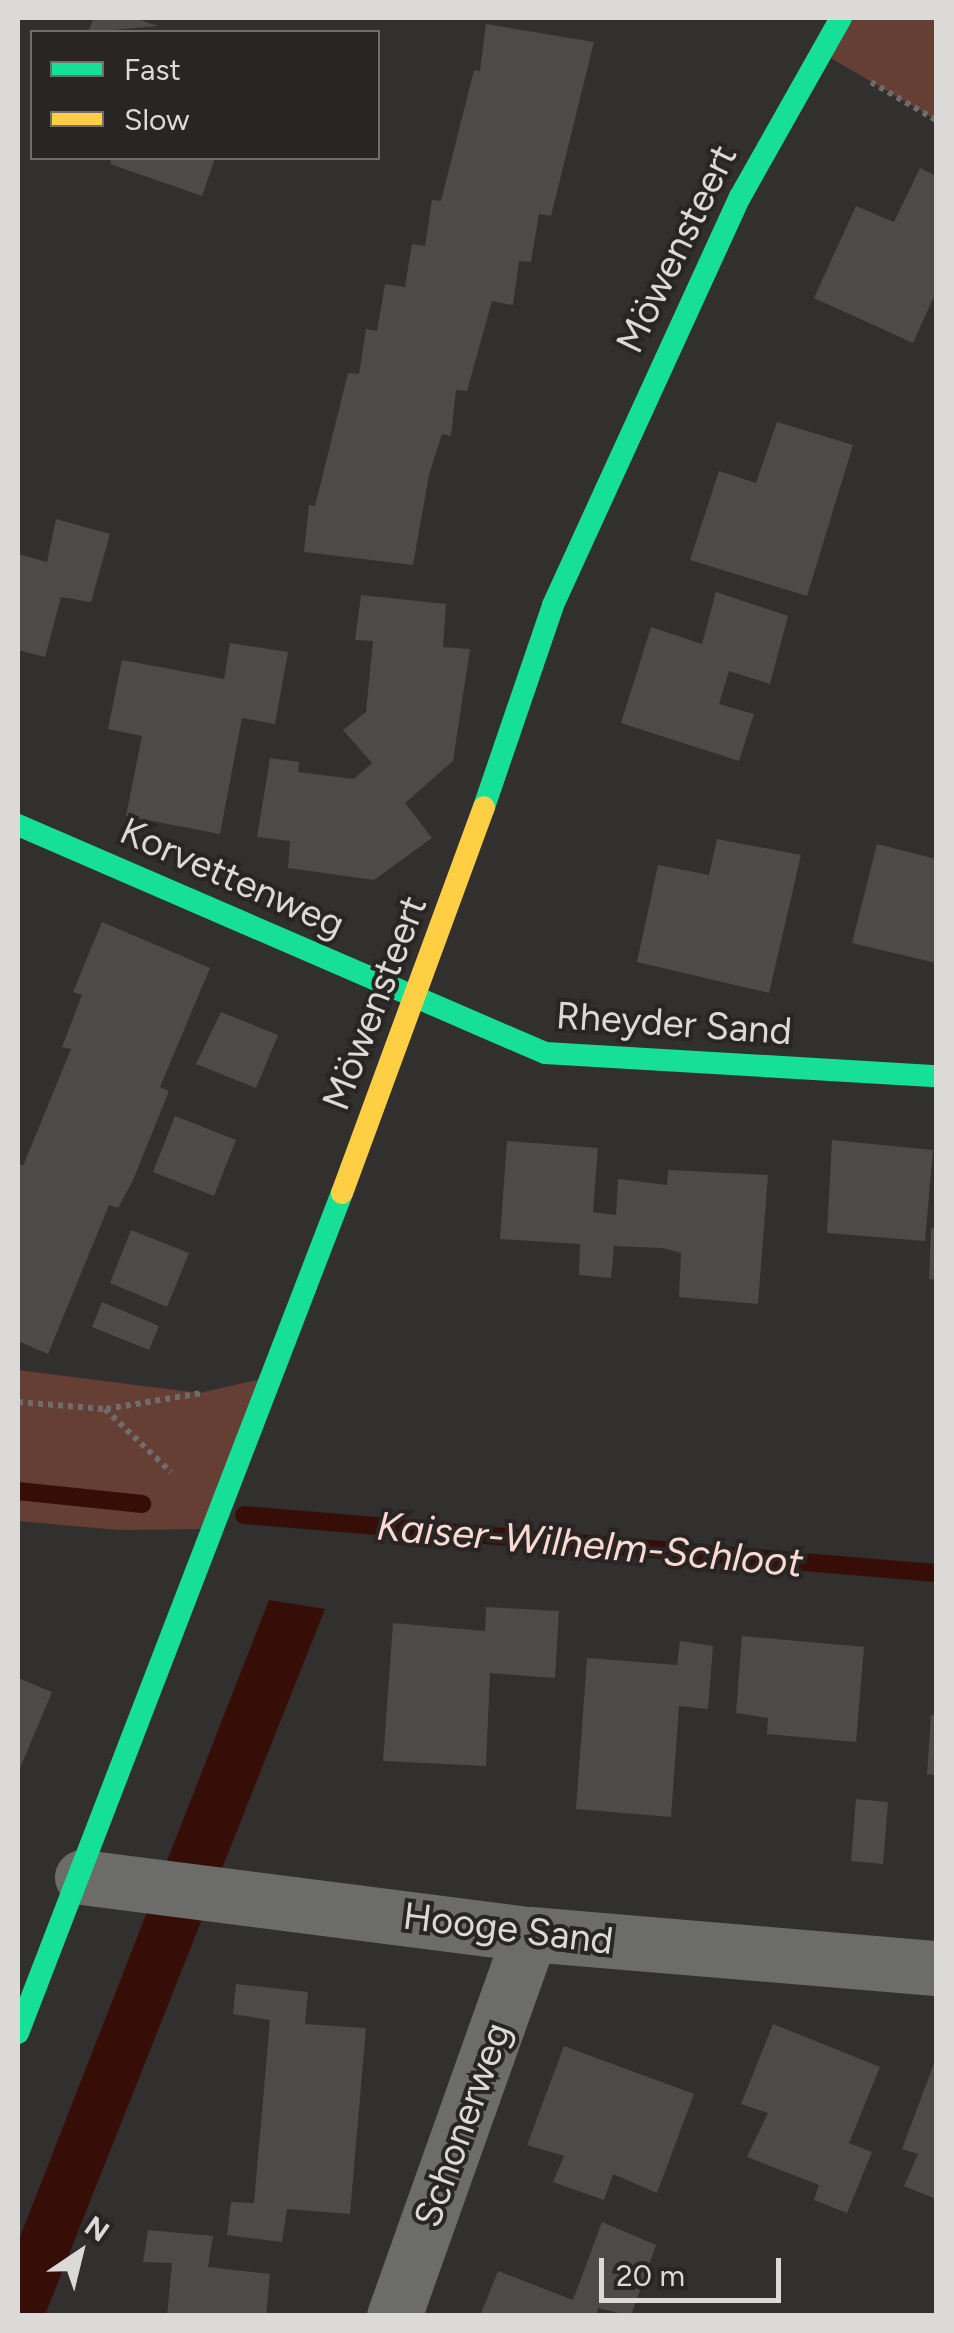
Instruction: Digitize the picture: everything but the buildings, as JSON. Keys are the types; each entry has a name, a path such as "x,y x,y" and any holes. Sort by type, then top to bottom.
{"street":[{"name":"Möwensteert","path":"18,2033 82,1877 418,997 554,605 646,390 819,51 841,18"},
{"name":"Korvettenweg","path":"18,825 418,997"},
{"name":"Rheyder Sand","path":"418,997 545,1053 582,1060 936,1076"},
{"name":"Hooge Sand","path":"82,1877 228,1892 530,1934 936,1968"},
{"name":"Schonerweg","path":"394,2316 530,1934"}],"path":[{"path":"819,51 936,120"},
{"path":"18,1402 105,1409 271,1377"},
{"path":"105,1409 156,1454 213,1529"}],"shaded area":[{"path":"841,18 936,18 936,120 819,51"},
{"path":"18,1370 199,1393 271,1377 213,1529 118,1530 18,1521"},
{"path":"269,1600 325,1609 45,2315 18,2315 18,2242"}],"waterway":[{"name":"Kaiser-Wilhelm-Schloot","path":"18,1491 142,1504"},
{"name":"Kaiser-Wilhelm-Schloot","path":"244,1515 936,1573"}],"traffic: fast":[{"path":"484,807 553,605 740,197 841,18"},
{"path":"18,825 545,1053 936,1076"},
{"path":"18,2033 342,1193"}],"traffic: slow":[{"path":"342,1193 484,807"}]}
